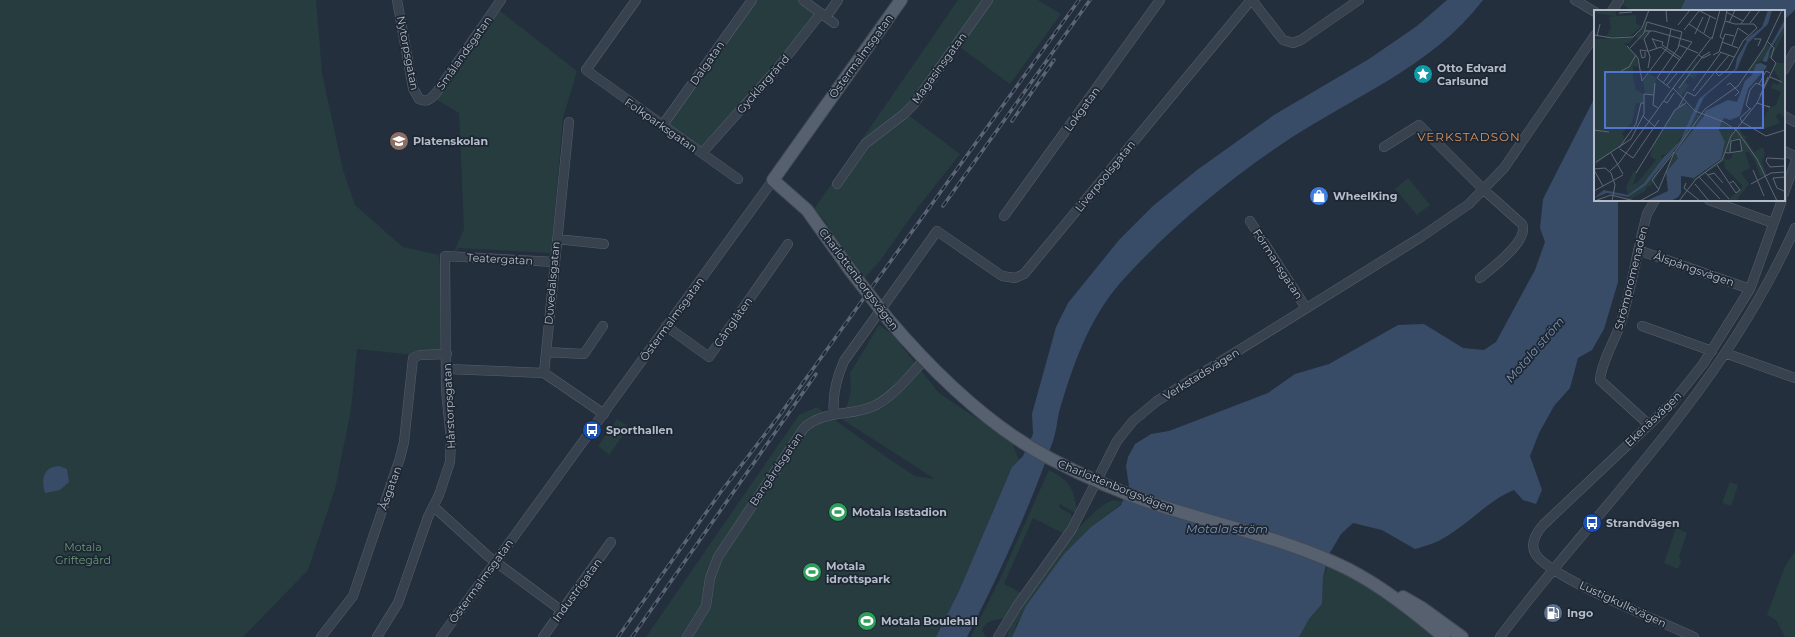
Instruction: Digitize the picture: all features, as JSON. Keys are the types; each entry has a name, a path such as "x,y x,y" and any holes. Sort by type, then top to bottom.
{"main road":[{"name":"Östermalmsgatan","path":"773,180 901,0"},
{"name":"Charlottenborgsvägen","path":"773,180 807,210 850,270 888,319 925,359 962,396 1000,427 1018,439 1051,458 1125,492 1182,513 1280,542 1327,560 1422,608 1462,637"},
{"name":"Charlottenborgsvägen","path":"1373,583 1444,637"}],"street":[{"name":"Nytorpsgatan","path":"398,0 413,88 418,100 423,101"},
{"name":"Smålandsgatan","path":"423,101 431,99 436,93 501,0"},
{"name":"Folkparksgatan","path":"636,0 586,70 662,126 738,179"},
{"name":"Dalgatan","path":"662,126 752,0"},
{"path":"803,0 834,23"},
{"name":"Gycklargränd","path":"702,153 823,15 838,0"},
{"name":"Magasinsgatan","path":"837,184 865,144 904,114 914,104 988,0"},
{"name":"Lokgatan","path":"1004,216 1160,0"},
{"path":"1251,0 1283,40 1293,43 1301,40 1360,0"},
{"name":"Liverpoolsgatan","path":"834,414 834,393 844,361 937,231 1002,276 1015,278 1024,274 1251,0"},
{"path":"1575,0 1594,11"},
{"path":"1613,10 1619,0"},
{"name":"Verkstadsvägen","path":"998,637 1017,606 1072,529 1118,441 1133,421 1148,408 1447,220 1484,190 1514,155 1594,36"},
{"path":"1789,69 1795,52"},
{"path":"1785,117 1795,122"},
{"name":"Duvedalsgatan","path":"544,373 570,122"},
{"path":"1384,147 1419,125 1484,190 1519,222 1523,231 1521,238 1505,256 1480,278"},
{"path":"1785,151 1795,156"},
{"path":"1785,190 1795,162"},
{"name":"Östermalmsgatan","path":"441,637 773,180"},
{"name":"Strömpromenaden","path":"1648,424 1600,380 1603,365 1621,322 1647,214 1654,201"},
{"path":"1713,201 1773,223"},
{"name":"Ekenäsvägen","path":"1553,569 1539,560 1535,553 1533,541 1536,533 1542,525 1678,396 1712,351 1750,289 1782,201"},
{"name":"Förmansgatan","path":"1250,221 1306,308"},
{"path":"1500,637 1553,569 1662,440 1725,353 1760,296 1795,228"},
{"path":"557,239 604,244"},
{"name":"Gånglåten","path":"666,326 709,356 788,244"},
{"name":"Ålspångsvägen","path":"1638,250 1750,289"},
{"name":"Teatergatan","path":"445,256 555,262"},
{"name":"Hårstorpsgatan","path":"377,637 398,603 428,517 446,476 451,450 447,402 445,256"},
{"path":"546,352 584,354 603,326"},
{"path":"1642,326 1712,351"},
{"path":"1725,353 1795,378"},
{"name":"Åsgatan","path":"326,635 349,603 356,590 402,454 413,358 420,355 447,354"},
{"name":"Bangårdsgatan","path":"687,637 706,606 710,578 714,564 793,443 808,423 821,417 860,410 876,405 892,394 925,359"},
{"path":"447,369 544,373 604,414"},
{"path":"433,506 495,562 562,611"},
{"name":"Industrigatan","path":"543,637 611,542"},
{"name":"Lustigkullevägen","path":"1553,569 1607,598 1694,637"}],"green space":[{"name":"Motala Griftegård","path":"0,0 316,0 322,73 343,170 355,205 403,247 439,255 447,352 414,355 357,349 351,410 335,489 308,570 243,637 0,637"},
{"path":"749,0 808,0 823,11 705,152 660,123"},
{"path":"958,0 1038,0 1061,14 1010,84 957,45 903,111 960,154 915,211 880,261 864,279 842,251 825,221 814,209"},
{"path":"1619,0 1685,0 1680,10 1631,10 1618,2"},
{"path":"495,7 577,71 563,118 551,253 459,248 454,252 464,229 459,113 434,98"},
{"path":"1408,178 1430,205 1417,215 1395,189"},
{"name":"Motala idrottspark","path":"879,325 893,335 939,393 1012,442 1019,460 1012,467 959,591 936,637 646,637 799,415 817,407 915,476 935,479 843,420 851,391 850,373"},
{"path":"617,419 629,427 609,455 598,446"},
{"path":"1049,470 1066,481 1072,490 1077,510 1076,513 1059,504 1060,508 1071,514 1073,521 1065,534 1033,518 1004,584 1023,594 1005,618 986,624 982,630 986,637 971,637 999,581"},
{"path":"1730,482 1738,485 1731,506 1722,503"},
{"path":"1113,500 1123,502 1091,527 1064,554 1017,623 1012,637 1006,637 1015,614 1060,551 1089,518 1102,506"},
{"path":"1676,528 1687,533 1679,556 1681,562 1678,569 1664,563"},
{"path":"1795,551 1795,637 1785,637 1776,620 1767,615 1785,566"},
{"path":"1328,566 1366,585 1439,637 1299,637 1309,619 1322,604 1323,578"}],"water":[{"path":"1447,0 1483,0 1462,24 1439,45 1414,64 1305,129 1258,161 1216,193 1176,227 1121,282 1099,312 1076,360 1064,394 1053,441 1034,491 991,590 967,637 936,637 959,591 1012,467 1023,456 1033,434 1032,414 1056,327 1068,303 1119,240 1153,206 1197,170 1274,115 1369,59 1417,26"},
{"path":"1685,0 1795,0 1795,10 1785,19 1785,10 1680,10"},
{"name":"Motala ström","path":"1594,99 1594,201 1618,201 1618,282 1604,329 1592,350 1578,358 1570,388 1554,406 1539,433 1530,456 1542,490 1536,504 1523,500 1514,490 1495,500 1442,539 1432,544 1415,549 1382,530 1353,523 1341,534 1328,556 1323,578 1322,604 1309,619 1299,637 1012,637 1026,606 1064,554 1091,527 1121,505 1129,486 1126,466 1128,457 1135,444 1151,434 1169,431 1268,393 1295,374 1329,364 1398,325 1424,324 1463,348 1484,350 1496,342 1535,270 1545,242 1540,228 1543,199"},
{"path":"59,466 67,469 69,482 60,490 45,493 43,479 46,471"}],"railway":[{"path":"618,637 720,493 779,416 1079,0"},
{"path":"943,206 1090,0"},
{"path":"1012,121 1054,60"},
{"path":"632,637 816,374"}],"place":[{"name":"Otto Edvard Carlsund","path":"1423,74"},
{"name":"Platenskolan","path":"399,141"},
{"name":"WheelKing","path":"1319,196"},
{"name":"Sporthallen","path":"592,430"},
{"name":"Motala Isstadion","path":"838,512"},
{"name":"Strandvägen","path":"1592,523"},
{"name":"Motala idrottspark","path":"812,572"},
{"name":"Ingo","path":"1553,613"},
{"name":"Motala Boulehall","path":"867,621"}],"district":[{"name":"VERKSTADSÖN","path":"1469,137"}]}
